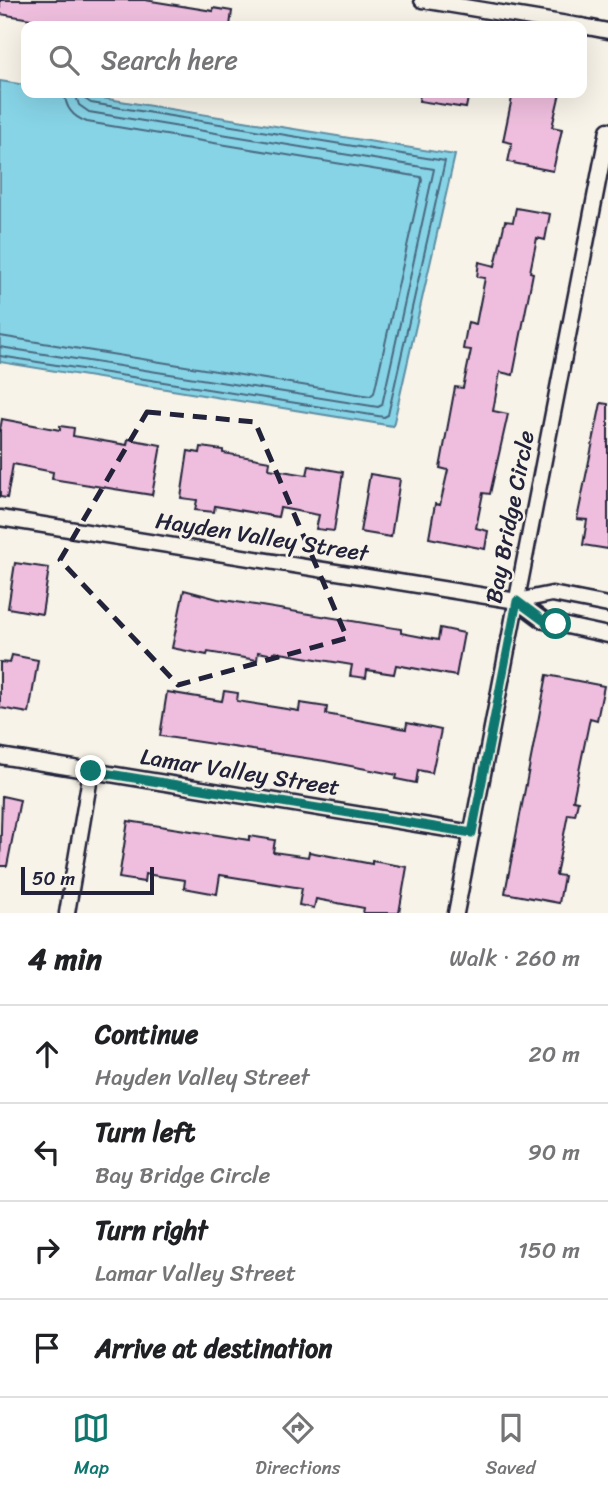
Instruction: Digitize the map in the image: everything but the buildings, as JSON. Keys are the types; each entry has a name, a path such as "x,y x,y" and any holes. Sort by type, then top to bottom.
{"street":[{"path":"422,0 550,21"},
{"path":"587,27 608,31"},
{"name":"Bay Bridge Circle","path":"456,913 608,130"},
{"name":"Hayden Valley Street","path":"0,517 517,601 552,594 608,605"},
{"name":"Hayden Valley Street","path":"517,601 544,621 608,635"},
{"name":"Lamar Valley Street","path":"0,755 472,833"},
{"path":"67,913 91,771"}],"highlighted area":[{"path":"147,412 255,422 347,638 178,685 60,560"}],"water":[{"path":"0,81 21,84 21,98 102,98 455,155 393,426 0,362"}],"route":[{"path":"91,771 472,833 517,601 544,621 556,624"}]}
